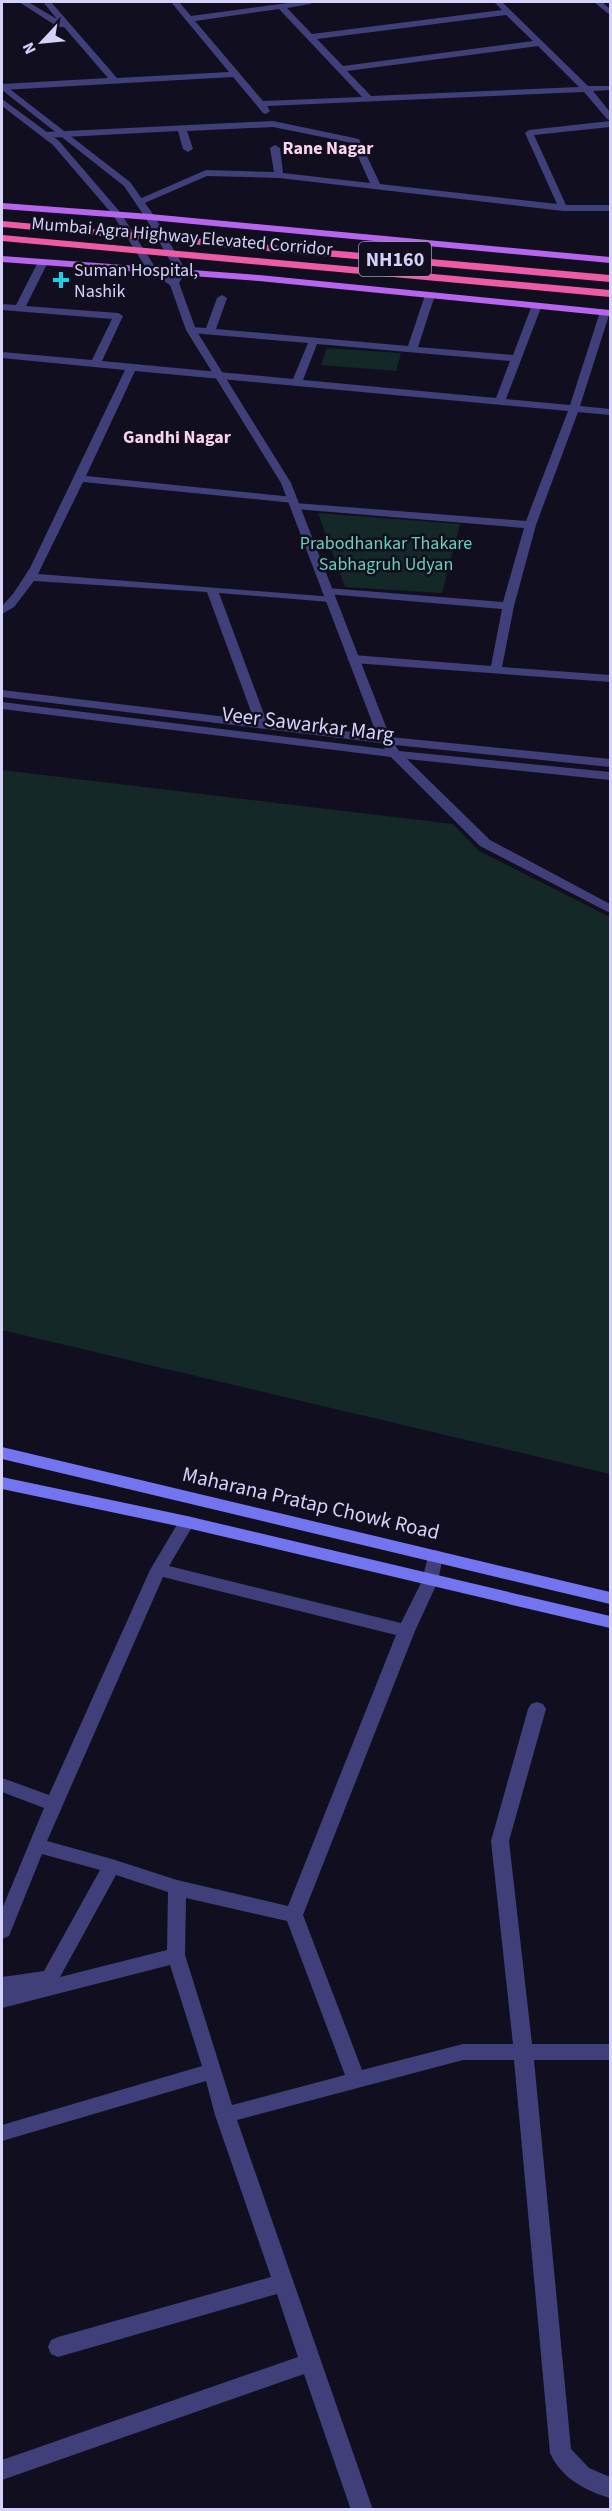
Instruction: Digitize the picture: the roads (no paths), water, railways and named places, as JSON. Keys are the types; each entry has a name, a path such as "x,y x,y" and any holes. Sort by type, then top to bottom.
{"highway":[{"name":"Mumbai Agra Highway Elevated Corridor","path":"2,224 95,230 610,279"},
{"name":"Mumbai Agra Highway Elevated Corridor","path":"2,238 610,294"}],"main road":[{"path":"2,206 117,214 610,260"},
{"path":"2,259 181,271 608,312"},
{"name":"Maharana Pratap Chowk Road","path":"2,1453 610,1598"},
{"path":"2,1483 187,1522 610,1622"}],"street":[{"path":"23,2 75,34"},
{"path":"47,2 115,81"},
{"path":"175,2 261,104 273,124"},
{"path":"189,19 310,2"},
{"path":"498,2 586,89 610,117"},
{"path":"598,2 610,13"},
{"path":"281,6 369,99"},
{"path":"311,37 508,12"},
{"path":"341,69 540,43"},
{"path":"2,87 236,74"},
{"path":"2,87 66,134 127,184 150,217 181,271 174,283"},
{"path":"261,104 610,88"},
{"path":"2,102 56,143 117,214 151,269 174,283 191,330 286,483 385,740 395,754 485,843 610,909"},
{"path":"46,135 273,124 356,141 377,187"},
{"path":"563,208 529,133 610,124"},
{"path":"182,128 188,149"},
{"path":"275,148 279,175"},
{"path":"140,202 206,173 279,175 563,208 610,208"},
{"path":"20,307 44,262"},
{"path":"412,349 430,295"},
{"path":"210,331 222,298"},
{"path":"500,400 537,305"},
{"path":"2,307 118,316 96,363"},
{"path":"496,670 508,606 530,525 576,407 608,312"},
{"path":"191,330 516,358"},
{"path":"297,381 314,340"},
{"path":"2,355 218,373 610,412"},
{"path":"2,611 30,577 81,479 132,366"},
{"path":"81,479 294,503 530,525"},
{"path":"30,577 212,590 508,606"},
{"path":"212,590 262,725"},
{"path":"353,659 610,679"},
{"name":"Veer Sawarkar Marg","path":"2,694 385,740 610,763"},
{"name":"Veer Sawarkar Marg","path":"2,706 395,754 610,776"},
{"path":"2,1931 36,1845 158,1570 187,1522"},
{"path":"356,2079 294,1915 406,1631 430,1581 435,1556"},
{"path":"158,1570 406,1631"},
{"path":"537,1709 500,1841 523,2050 561,2453 581,2475 610,2488"},
{"path":"2,1785 54,1804"},
{"path":"36,1845 112,1866 177,1888 294,1915"},
{"path":"2,1985 50,1978 112,1866"},
{"path":"177,1888 176,1955 225,2115 362,2510"},
{"path":"2,2000 176,1955"},
{"path":"225,2115 464,2052 523,2050 610,2052"},
{"path":"2,2133 213,2072"},
{"path":"58,2347 282,2283"},
{"path":"2,2470 311,2362"}],"place":[{"name":"Suman Hospital, Nashik","path":"61,280"}],"district":[{"name":"Rane Nagar","path":"328,148"},
{"name":"Gandhi Nagar","path":"177,437"}],"park label":[{"name":"Prabodhankar Thakare Sabhagruh Udyan","path":"386,553"}]}
